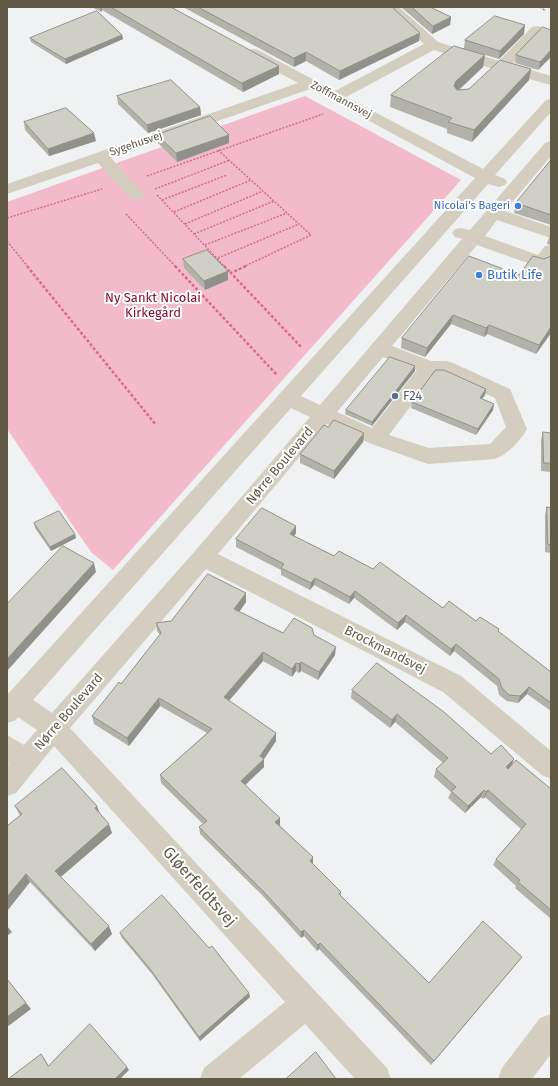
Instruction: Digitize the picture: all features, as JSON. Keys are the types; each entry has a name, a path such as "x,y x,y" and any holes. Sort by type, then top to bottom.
{"street":[{"path":"391,7 433,45 551,81"},
{"path":"484,76 498,66 537,30"},
{"name":"Zoffmannsvej","path":"238,44 350,106 485,176 515,188"},
{"path":"336,97 433,45"},
{"name":"Sygehusvej","path":"7,189 310,84"},
{"path":"11,707 551,103"},
{"path":"523,135 551,145"},
{"name":"Nørre Boulevard","path":"7,784 17,754 54,728 203,558 551,145"},
{"path":"100,156 136,196"},
{"path":"493,213 551,233"},
{"path":"441,226 542,262 551,250"},
{"path":"290,395 324,414 376,438 428,456 495,451 517,428 503,394 446,368 430,368 380,348"},
{"path":"376,438 430,368"},
{"name":"Brockmandsvej","path":"203,558 452,684 551,767"},
{"name":"Gløerfeldtsvej","path":"11,707 54,728 376,1079"},
{"path":"215,1079 307,1003"},
{"path":"513,1079 551,1029"}],"path":[{"path":"7,218 72,197 125,183 350,106"},
{"path":"218,150 311,235 231,273"},
{"path":"230,160 152,190 318,364"},
{"path":"162,200 227,175"},
{"path":"174,212 251,180"},
{"path":"185,224 263,191"},
{"path":"136,196 116,203 290,395"},
{"path":"194,234 274,201"},
{"path":"206,246 287,213"},
{"path":"218,258 298,224"},
{"path":"7,241 156,425"}],"green space":[{"name":"Ny Sankt Nicolai Kirkegård","path":"305,96 461,180 113,570 91,552 7,429 7,202"}],"building":[{"path":"111,7 171,7 279,66 242,83"},
{"path":"198,7 392,7 420,33 340,71 306,52 294,58"},
{"path":"412,7 430,7 451,17 433,26"},
{"path":"97,11 122,35 65,59 30,38"},
{"path":"495,16 525,25 500,51 465,40"},
{"path":"543,27 551,30 551,50 540,62 516,55"},
{"path":"454,46 485,55 456,81 454,86 457,90 469,89 500,60 531,69 474,130 448,122 452,118 391,95"},
{"path":"171,80 200,107 147,125 117,96"},
{"path":"66,108 94,133 48,149 24,122"},
{"path":"210,116 229,135 176,153 157,135"},
{"path":"551,160 551,215 516,203"},
{"path":"207,250 228,271 204,281 183,259"},
{"path":"469,256 519,275 533,256 544,259 551,256 551,327 539,345 489,325 486,328 453,315 427,348 402,338"},
{"path":"390,357 415,366 372,422 346,410"},
{"path":"436,370 444,370 486,389 480,398 494,404 478,429 412,402"},
{"path":"334,420 364,433 334,471 300,454 324,425 328,427"},
{"path":"543,432 551,433 551,463 544,463"},
{"path":"547,507 551,508 551,545 548,544"},
{"path":"262,508 296,526 290,534 334,556 339,551 373,569 380,562 443,608 449,601 476,621 480,617 499,629 498,631 551,672 551,703 529,687 520,696 509,695 502,688 499,679 456,644 451,649 406,615 398,623 355,591 350,597 315,578 311,583 281,568 284,564 236,539"},
{"path":"59,511 75,534 50,547 34,523"},
{"path":"63,546 94,563 7,659 7,604"},
{"path":"208,574 246,593 234,609 283,633 294,618 312,628 314,635 336,647 319,672 301,662 299,664 296,663 292,669 263,652 224,697 276,733 260,756 264,759 241,781 280,818 275,822 313,857 310,861 341,892 339,894 429,983 483,921 522,957 434,1061 320,943 318,945 304,930 301,932 263,891 199,827 207,821 160,775 212,729 159,698 127,738 92,716 119,682 121,684 161,633 156,623 171,621"},
{"path":"377,663 444,712 491,754 501,745 514,759 506,767 508,769 516,760 551,789 551,910 518,882 520,880 496,859 526,824 488,790 486,792 484,790 468,806 451,791 456,787 436,769 448,758 397,714 392,720 352,690"},
{"path":"62,768 97,806 95,808 109,824 55,871 109,926 91,944 26,874 7,897 7,826 22,814 15,806"},
{"path":"162,895 209,948 212,946 249,993 199,1037 150,969 120,933"},
{"path":"7,979 26,1003 7,1017"},
{"path":"90,1024 127,1067 115,1079 8,1079 41,1054 48,1066"},
{"path":"316,1052 336,1079 286,1079"}],"place":[{"name":"Nicolai's Bageri","path":"518,206"},
{"name":"Butik Life","path":"479,275"},
{"name":"F24","path":"395,396"}]}
